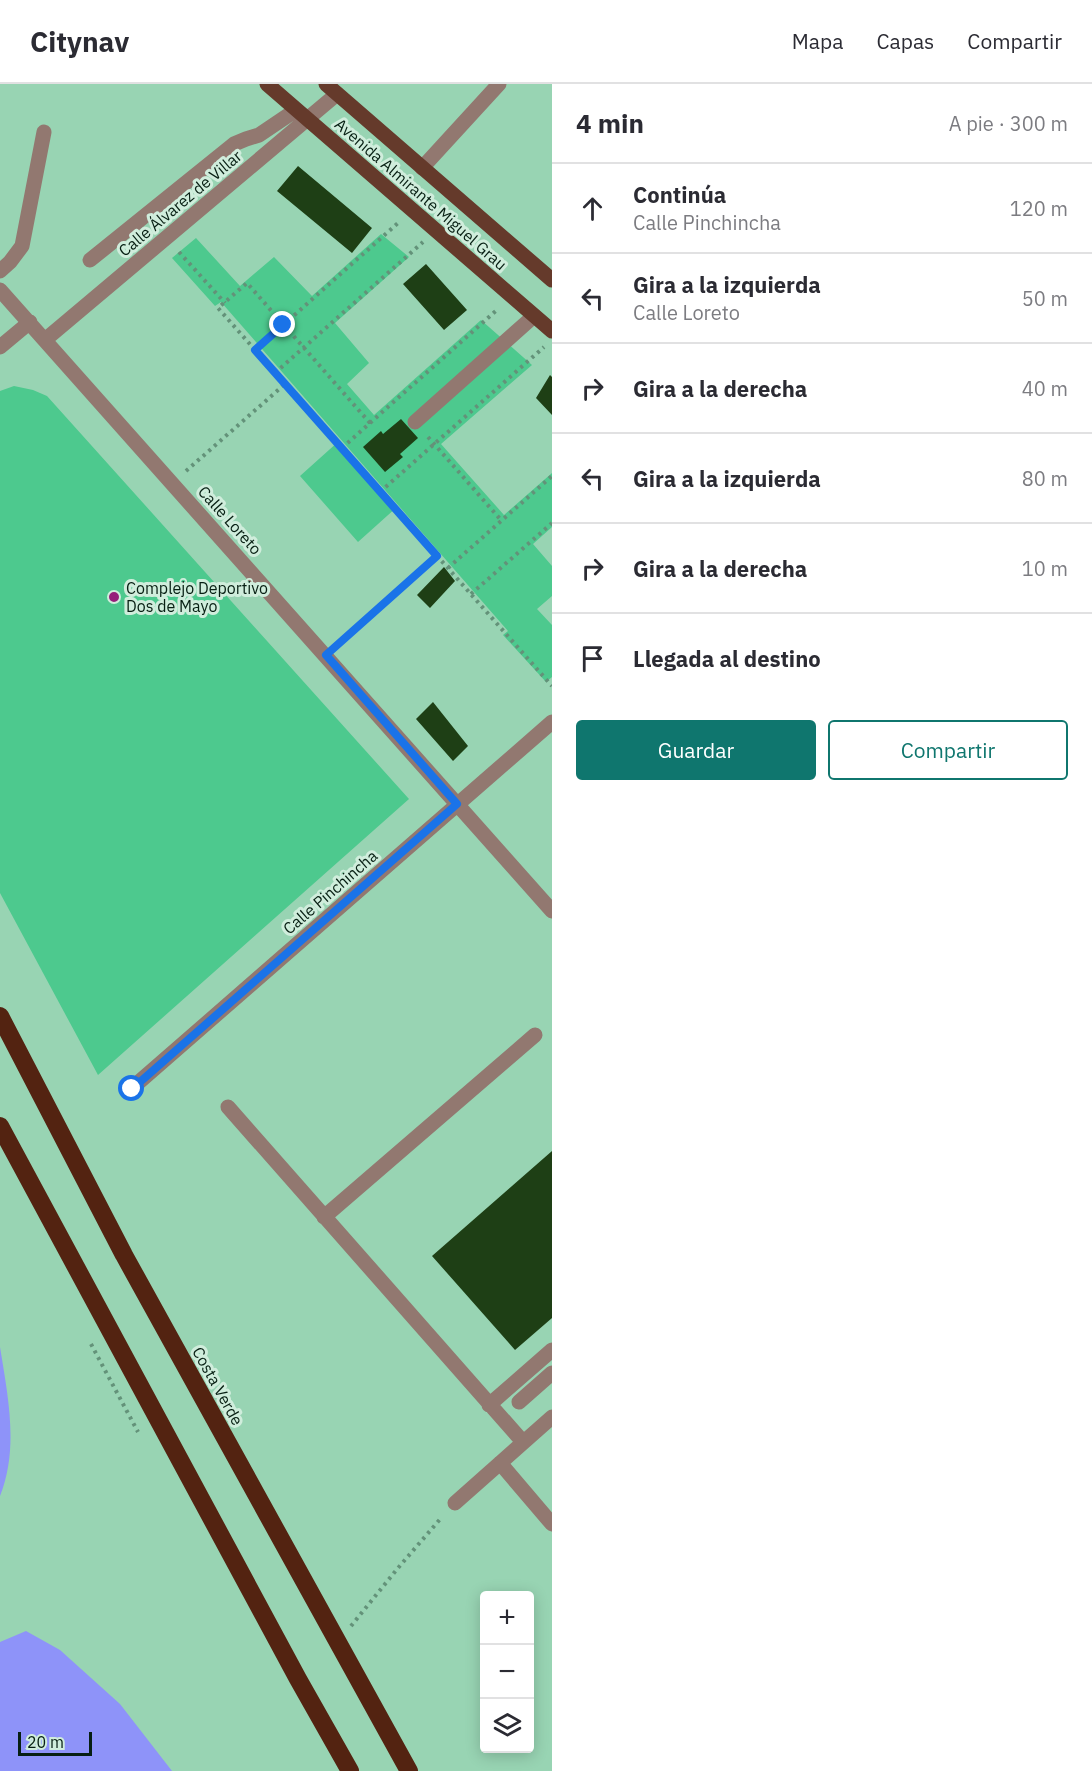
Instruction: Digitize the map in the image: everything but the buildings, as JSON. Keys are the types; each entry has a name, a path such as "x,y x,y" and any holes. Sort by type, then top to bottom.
{"highway":[{"name":"Costa Verde","path":"0,1016 124,1255 410,1771"},
{"path":"0,1126 298,1679 350,1771"}],"main road":[{"name":"Avenida Almirante Miguel Grau","path":"267,84 552,331"},
{"name":"Avenida Almirante Miguel Grau","path":"331,89 552,280"}],"street":[{"path":"422,168 499,84"},
{"name":"Calle Álvarez de Villar","path":"46,339 167,238 331,89"},
{"path":"90,260 234,144 260,135 302,115"},
{"path":"0,271 22,246 44,132"},
{"name":"Calle Loreto","path":"0,290 46,339 552,911"},
{"path":"415,422 534,316"},
{"path":"0,347 30,322"},
{"name":"Calle Pinchincha","path":"132,1089 552,722"},
{"path":"324,1218 535,1035"},
{"path":"228,1107 523,1442"},
{"path":"489,1405 552,1350"},
{"path":"519,1402 552,1373"},
{"path":"455,1503 523,1442 551,1421"},
{"path":"500,1463 552,1524"}],"path":[{"path":"255,350 412,210"},
{"path":"275,373 436,231"},
{"path":"167,238 225,303"},
{"path":"370,423 247,283 218,308 552,686"},
{"path":"342,448 512,297"},
{"path":"380,492 552,340"},
{"path":"173,483 285,384"},
{"path":"396,400 501,520"},
{"path":"448,568 552,476"},
{"path":"471,594 552,523"},
{"path":"326,655 437,556"},
{"path":"337,1642 455,1503"}],"green space":[{"path":"381,234 409,257 335,323 369,363 347,384 374,415 481,320 532,365 441,444 504,515 552,473 552,527 533,544 552,566 552,596 537,609 552,625 552,677 546,682 503,635 508,631 221,302 215,306 172,258 196,238 240,286 274,257 312,296"},
{"name":"Complejo Deportivo Dos de Mayo","path":"14,386 47,396 409,799 98,1075 0,893 0,391"},
{"path":"339,441 397,507 358,542 300,476"}],"water":[{"path":"0,1347 9,1403 10,1441 6,1478 0,1496"},
{"path":"26,1631 60,1650 120,1704 172,1771 0,1771 0,1642"}],"place":[{"name":"Complejo Deportivo Dos de Mayo","path":"114,597"}],"route":[{"path":"132,1089 457,804 326,655 437,556 255,350 283,325"}]}
